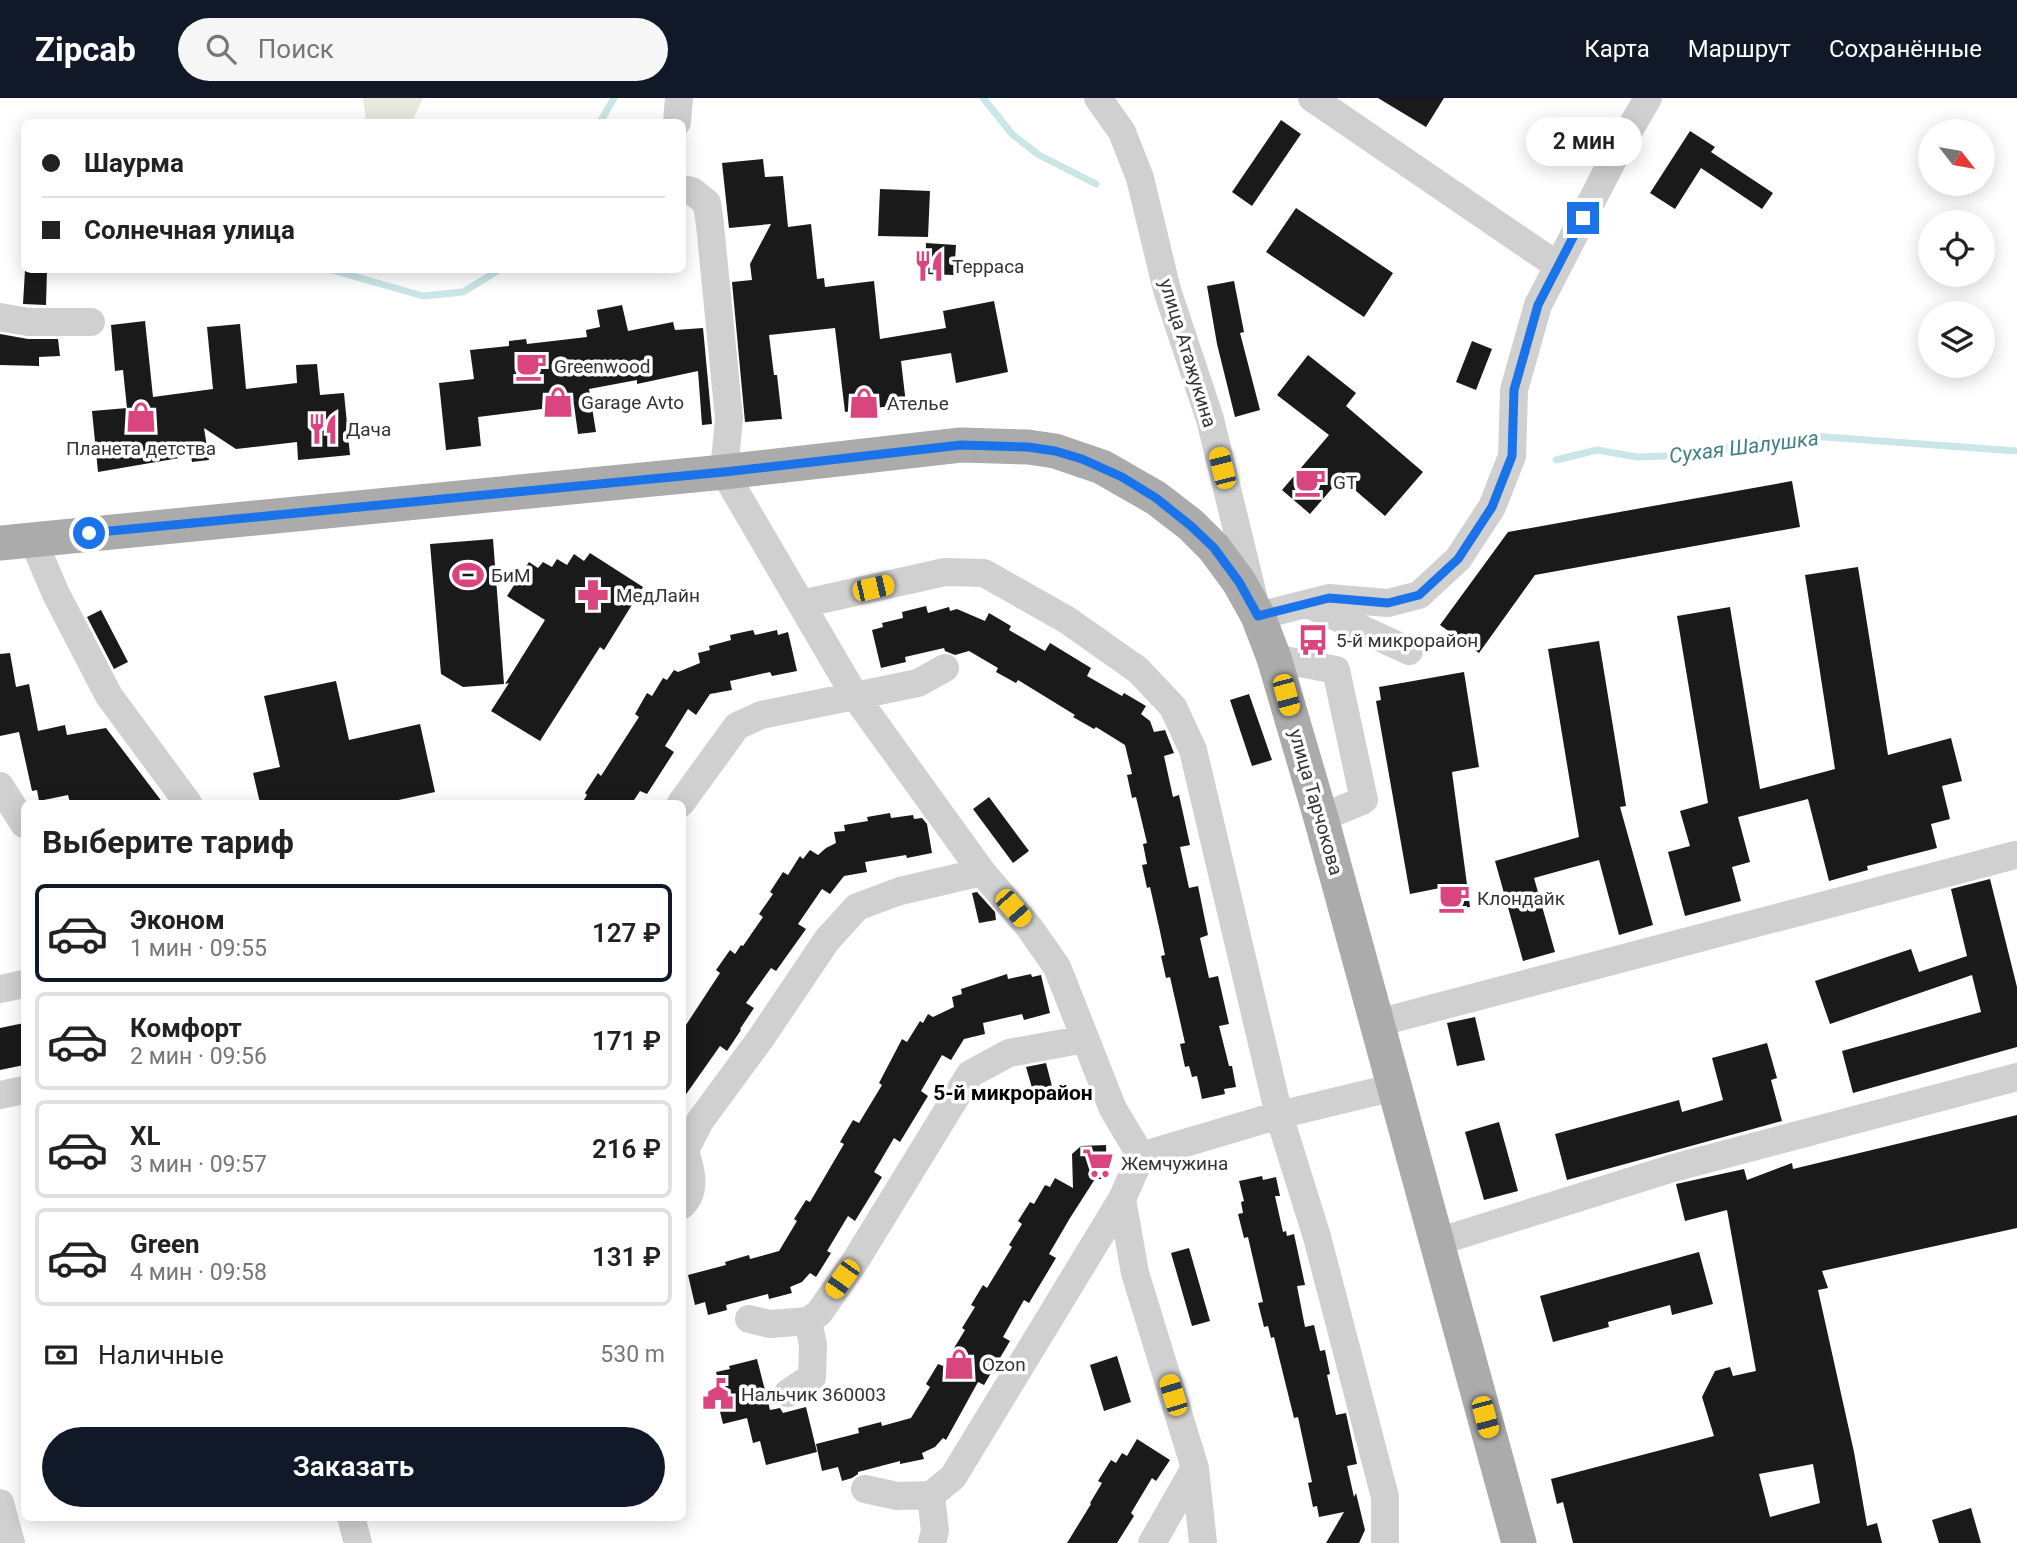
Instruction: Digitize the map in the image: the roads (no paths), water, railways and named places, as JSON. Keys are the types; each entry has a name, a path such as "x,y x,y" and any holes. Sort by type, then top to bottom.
{"main road":[{"name":"улица Тарчокова","path":"16,540 724,472 961,445 1028,447 1055,451 1082,459 1122,477 1156,498 1214,548 1239,582 1258,616 1275,659 1519,1543"}],"street":[{"path":"677,119 679,98"},
{"name":"улица Атажукина","path":"1098,98 1122,132 1140,178 1167,290 1210,419 1258,616"},
{"path":"1312,98 1558,266"},
{"path":"1258,616 1329,598 1388,603 1419,595 1458,559 1492,507 1512,456 1514,390 1538,305 1620,146 1648,98"},
{"path":"686,190 692,191 707,203 710,225 729,418 724,472 855,696 982,872 1029,926 1057,967 1112,1109 1141,1156"},
{"path":"0,317 28,322 91,322"},
{"path":"16,540 56,594 109,696 186,800"},
{"path":"801,604 945,572 984,573 1067,621 1138,670 1173,707 1193,750 1279,1115 1317,1237 1385,1497 1385,1543"},
{"path":"1308,604 1409,651"},
{"path":"1275,659 1335,670 1364,800 1321,818"},
{"path":"683,800 737,726 761,715 918,682 945,668"},
{"path":"0,786 21,819"},
{"path":"1377,1023 2015,855"},
{"path":"686,1146 700,1121 761,1038 827,940 857,907 900,891 982,872"},
{"path":"0,989 21,985"},
{"path":"749,1318 770,1324 808,1321 819,1312 854,1263 970,1073 1009,1054 1086,1040"},
{"path":"1437,1242 1673,1168 2017,1077"},
{"path":"865,1489 897,1496 931,1495 953,1477 1122,1199 1141,1156 1279,1115 1395,1087"},
{"path":"0,1095 21,1091"},
{"path":"686,1157 692,1179 686,1201"},
{"path":"1122,1199 1135,1273 1195,1468 1203,1543"},
{"path":"788,1393 812,1377 813,1345 808,1321"},
{"path":"1152,1543 1195,1468"},
{"path":"931,1495 935,1531 932,1543"},
{"path":"352,1521 358,1543"}],"waterway":[{"name":"Сухая Шалушка","path":"602,119 614,98"},
{"name":"Сухая Шалушка","path":"983,98 1013,135 1039,155 1096,184"},
{"name":"Сухая Шалушка","path":"342,273 423,296 463,292 494,273"},
{"name":"Сухая Шалушка","path":"1556,460 1597,450 1637,457 1697,455 1748,443 1812,436 2017,451"}],"place":[{"name":"Терраса","path":"929,266"},
{"name":"Greenwood","path":"531,366"},
{"name":"Garage Avto","path":"558,402"},
{"name":"Ателье","path":"864,403"},
{"name":"Планета детства","path":"141,417"},
{"name":"Дача","path":"323,429"},
{"name":"GT","path":"1310,482"},
{"name":"БиМ","path":"468,575"},
{"name":"МедЛайн","path":"593,595"},
{"name":"5-й микрорайон","path":"1313,640"},
{"name":"Клондайк","path":"1454,898"},
{"name":"Жемчужина","path":"1098,1163"},
{"name":"Ozon","path":"959,1364"},
{"name":"Нальчик 360003","path":"718,1394"}],"district":[{"name":"5-й микрорайон","path":"1013,1093"}]}
